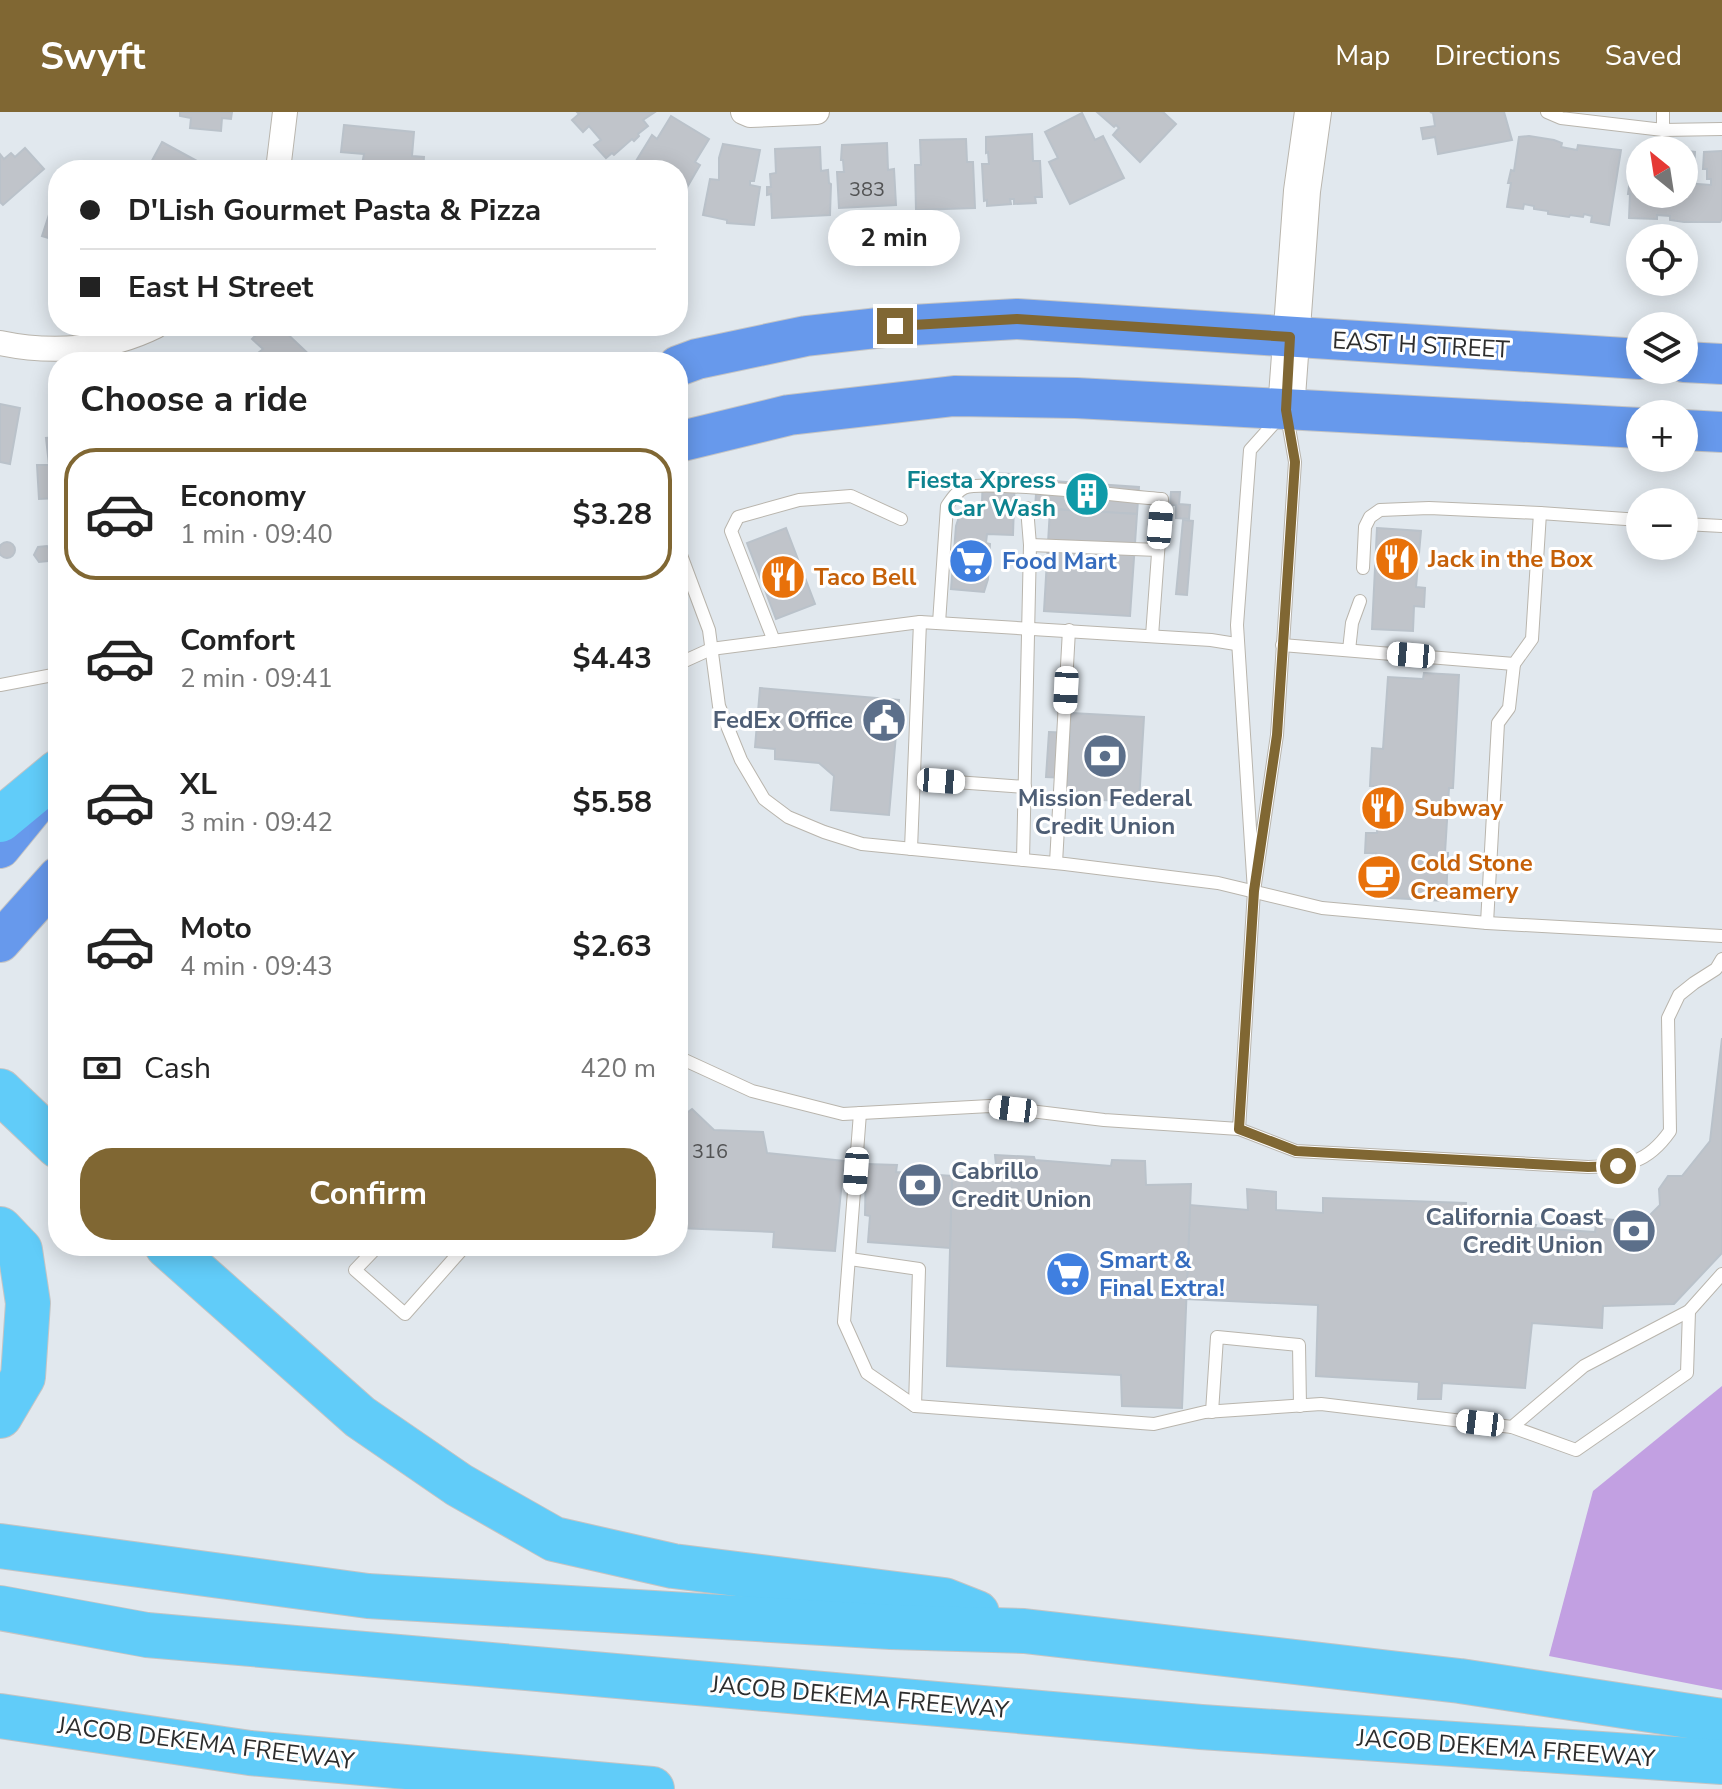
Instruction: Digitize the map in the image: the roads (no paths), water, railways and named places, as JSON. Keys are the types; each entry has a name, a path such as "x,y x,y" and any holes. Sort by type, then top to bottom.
{"highway":[{"path":"0,820 48,783"},
{"path":"0,1091 48,1137"},
{"path":"0,1229 20,1250 28,1303 23,1377 0,1416"},
{"path":"178,1256 360,1417 459,1485 554,1539 673,1566 944,1600 1024,1631"},
{"path":"0,1546 368,1596 891,1627 1024,1631 1460,1681 1722,1721"},
{"name":"JACOB DEKEMA FREEWAY","path":"0,1608 147,1635 1201,1727 1722,1762"},
{"name":"JACOB DEKEMA FREEWAY","path":"0,1716 250,1753 652,1789"}],"main road":[{"name":"EAST H STREET","path":"688,362 806,336 895,326 1017,319 1626,358"},
{"path":"1698,363 1722,364"},
{"path":"688,440 789,415 954,396 1076,398 1626,427"},
{"path":"1698,431 1722,432"},
{"path":"0,848 48,788"},
{"path":"0,942 48,888"}],"street":[{"path":"279,160 285,112"},
{"path":"743,112 750,115 817,112"},
{"path":"1286,410 1302,191 1313,112"},
{"path":"0,343 60,350 89,347 130,336"}],"lane":[{"path":"1547,112 1561,118 1663,130 1722,129"},
{"path":"1663,112 1663,130"},
{"path":"1254,891 1236,644 1250,450 1286,410"},
{"path":"1239,1129 1254,891 1277,735 1295,462 1286,410"},
{"path":"939,623 947,506 966,487 1015,488 1162,499 1152,636"},
{"path":"774,641 731,531 738,517 799,500 851,496 901,519"},
{"path":"1023,860 1030,545 1027,508"},
{"path":"1363,568 1365,527 1370,517 1380,510 1429,508 1626,519"},
{"path":"1487,923 1498,723 1509,708 1514,664 1532,639 1540,513"},
{"path":"1698,525 1722,526"},
{"path":"1030,545 1158,550"},
{"path":"688,574 709,630 719,706 741,760 764,799 788,817 824,832 862,844 1218,883 1322,908 1487,923 1722,936"},
{"path":"1349,650 1352,623 1360,601"},
{"path":"688,659 711,649 920,622 1236,644"},
{"path":"911,849 920,622"},
{"path":"1056,863 1069,630"},
{"path":"1282,645 1514,664"},
{"path":"0,685 48,676"},
{"path":"914,779 1025,787"},
{"path":"688,1062 752,1091 843,1114 990,1106 1104,1120 1239,1129 1296,1151 1618,1166 1643,1159 1660,1145 1670,1131 1668,1018 1679,995 1716,969 1722,959"},
{"path":"860,1113 844,1322 867,1373 915,1406 1154,1424 1212,1412 1321,1404 1512,1427 1576,1450 1687,1373 1689,1311"},
{"path":"368,1256 355,1270 405,1314 456,1256"},
{"path":"850,1259 919,1269 915,1406"},
{"path":"1512,1427 1584,1366 1689,1311 1722,1274"},
{"path":"1212,1412 1217,1337 1299,1345 1300,1406"}],"place":[{"name":"Fiesta Xpress Car Wash","path":"1087,494"},
{"name":"Jack in the Box","path":"1397,559"},
{"name":"Food Mart","path":"971,561"},
{"name":"Taco Bell","path":"783,577"},
{"name":"FedEx Office","path":"884,720"},
{"name":"Mission Federal Credit Union","path":"1105,756"},
{"name":"Subway","path":"1383,808"},
{"name":"Cold Stone Creamery","path":"1379,877"},
{"name":"Cabrillo Credit Union","path":"920,1185"},
{"name":"California Coast Credit Union","path":"1634,1231"},
{"name":"Smart & Final Extra!","path":"1068,1274"}]}
